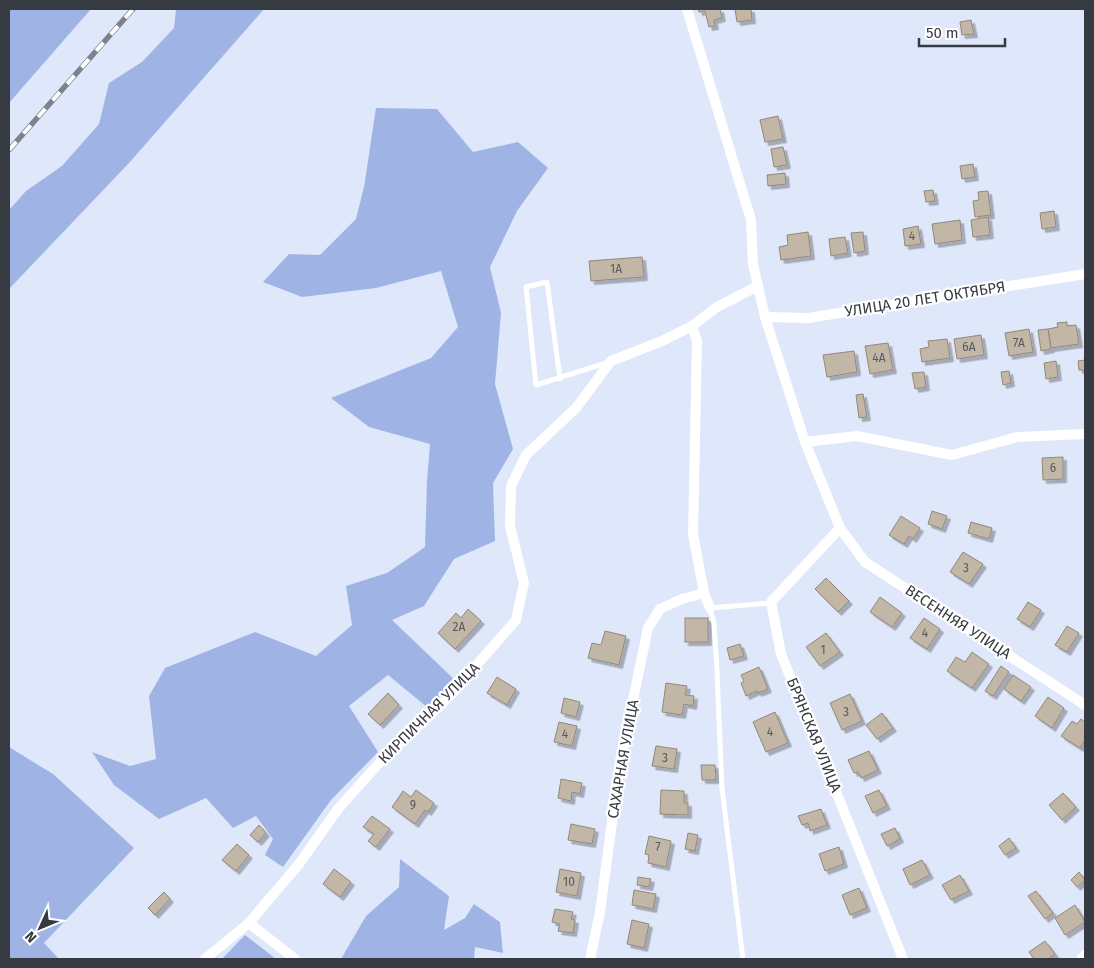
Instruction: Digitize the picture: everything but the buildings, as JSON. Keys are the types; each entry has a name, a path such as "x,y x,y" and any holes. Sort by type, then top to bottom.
{"street":[{"name":"ВЕСЕННЯЯ УЛИЦА","path":"687,9 752,220 753,264 765,317 806,442 840,528 865,562 1085,704"},
{"name":"УЛИЦА 20 ЛЕТ ОКТЯБРЯ","path":"765,317 808,318 1085,274"},
{"path":"611,362 662,341 692,326 717,307 758,286"},
{"path":"692,326 697,341 692,534 704,593 710,608"},
{"name":"КИРПИЧНАЯ УЛИЦА","path":"205,959 249,923 299,864 338,809 381,762 448,699 516,620 524,583 510,526 511,486 526,455 576,408 611,362"},
{"path":"806,442 857,436 952,455 1017,437 1085,434"},
{"path":"771,602 840,528"},
{"name":"САХАРНАЯ УЛИЦА","path":"590,959 600,912 620,762 648,628 660,609 682,599 704,593"},
{"name":"БРЯНСКАЯ УЛИЦА","path":"771,602 781,654 903,959"},
{"path":"249,923 295,959"},
{"path":"1081,959 1085,955"}],"lane":[{"path":"560,379 547,282 526,287 536,386 560,379 611,362"},
{"path":"743,959 722,788 714,624 710,608 771,602"}],"shaded area":[{"path":"9,9 91,9 9,103"},
{"path":"176,9 264,9 129,163 9,289 9,210 26,191 62,166 99,124 109,83 142,62 174,28"},
{"path":"376,108 437,109 473,152 518,142 548,168 517,211 490,267 501,313 495,384 513,449 493,483 495,541 454,559 424,606 392,620 457,682 427,707 388,675 349,706 378,752 331,800 283,867 265,855 273,839 256,816 233,828 206,798 159,819 114,785 92,752 130,766 156,759 149,696 165,668 255,632 316,656 352,625 346,586 387,573 425,547 430,444 369,427 331,398 431,358 458,327 441,271 376,288 302,297 263,282 289,254 320,255 356,219 364,187"},
{"path":"9,747 53,774 134,848 44,943 59,959 9,959"},
{"path":"400,859 449,896 444,930 465,918 474,904 500,922 503,953 475,947 474,959 341,959 366,916 399,887"},
{"path":"245,935 276,959 222,959"}],"railway":[{"path":"9,150 133,9"}]}
